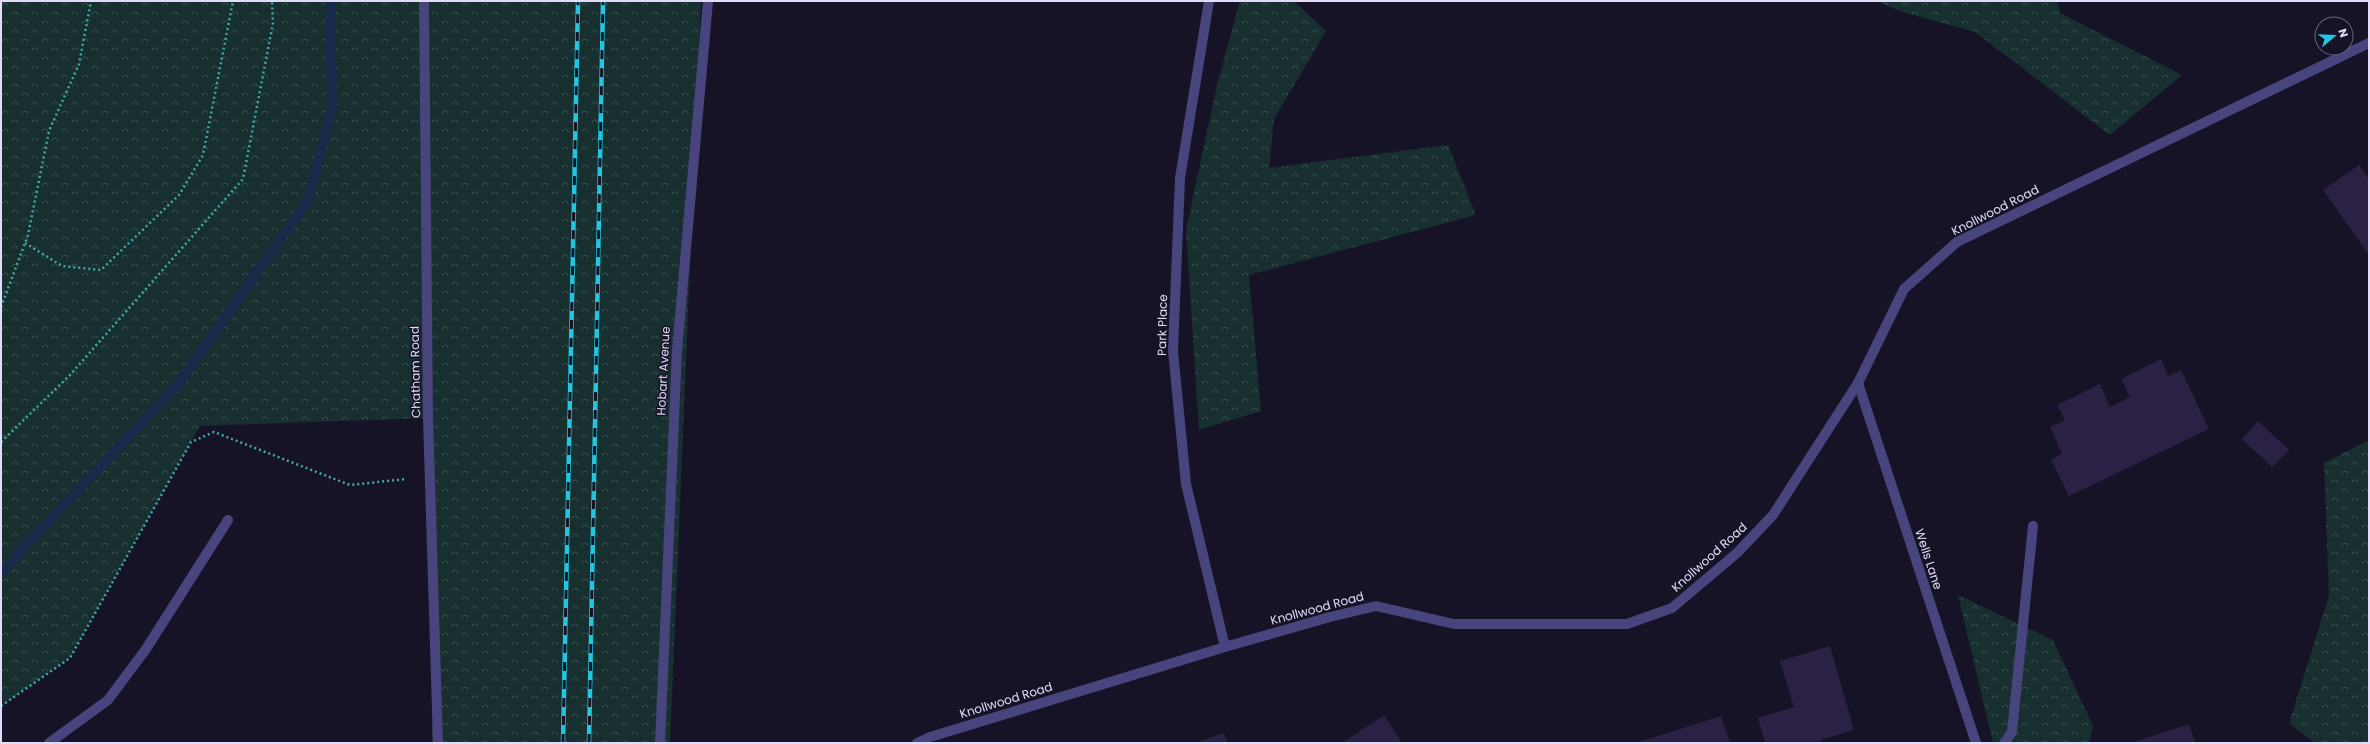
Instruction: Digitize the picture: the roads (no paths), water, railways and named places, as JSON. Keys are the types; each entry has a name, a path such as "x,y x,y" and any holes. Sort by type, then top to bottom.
{"street":[{"name":"Chatham Road","path":"424,1 428,418 438,743"},
{"name":"Hobart Avenue","path":"660,743 677,350 708,1"},
{"name":"Park Place","path":"1209,1 1180,178 1173,351 1186,484 1225,647"},
{"name":"Knollwood Road","path":"917,743 930,737 1225,647 1330,616 1376,606 1454,624 1626,624 1672,608 1737,553 1772,515 1858,383 1904,289 1957,242 2369,43"},
{"name":"Wells Lane","path":"1858,383 1976,743"},
{"path":"49,743 108,700 146,649 228,520"},
{"path":"2004,743 2012,732 2033,526"}],"waterway":[{"path":"1,572 179,383 308,200 332,109 330,1"}],"railway":[{"path":"563,743 578,1"},
{"path":"589,743 603,1"}]}
